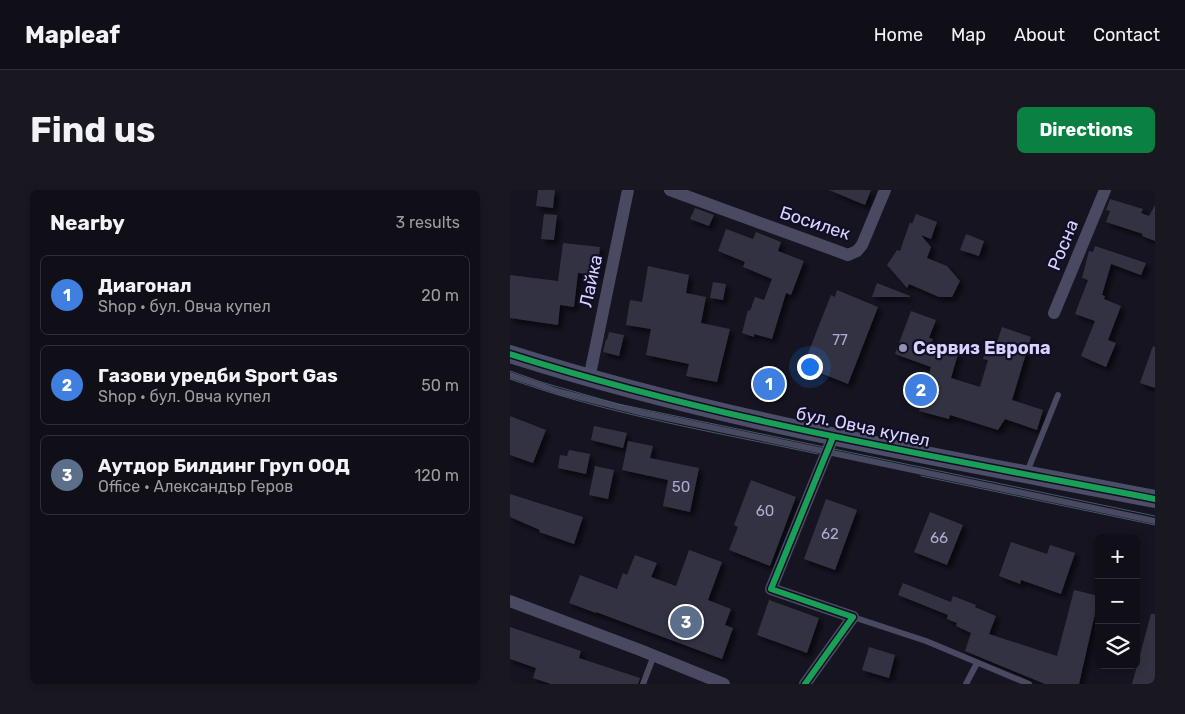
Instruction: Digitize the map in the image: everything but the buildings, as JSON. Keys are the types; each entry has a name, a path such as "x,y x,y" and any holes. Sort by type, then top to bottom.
{"main road":[{"name":"бул. Овча купел","path":"510,354 589,379 711,410 830,444 1026,474 1155,500"}],"street":[{"name":"Лайка","path":"589,379 628,190"},
{"name":"Босилек","path":"670,190 848,255 858,251 862,245 885,190"},
{"name":"Росна","path":"1054,312 1105,190"},
{"path":"805,684 853,617 772,589 830,444"},
{"path":"510,601 654,655 724,684"}],"lane":[{"path":"510,375 560,392 643,413 830,444 1155,521"},
{"path":"1026,474 1058,395"},
{"path":"853,617 926,641 1029,684"},
{"path":"643,684 654,655"},
{"path":"966,684 977,663"}],"tram line":[{"path":"510,371 618,404 1155,516"},
{"path":"510,379 548,392 624,413 818,454"},
{"path":"921,476 1155,525"}],"cycle path":[{"path":"510,354 589,378 750,418 831,436 1155,499"},
{"path":"805,684 853,617 771,589 833,437"}],"place":[{"name":"Сервиз Европа","path":"903,348"},
{"name":"Диагонал","path":"769,384"},
{"name":"Газови уредби Sport Gas","path":"921,390"},
{"name":"Аутдор Билдинг Груп ООД","path":"686,622"}]}
